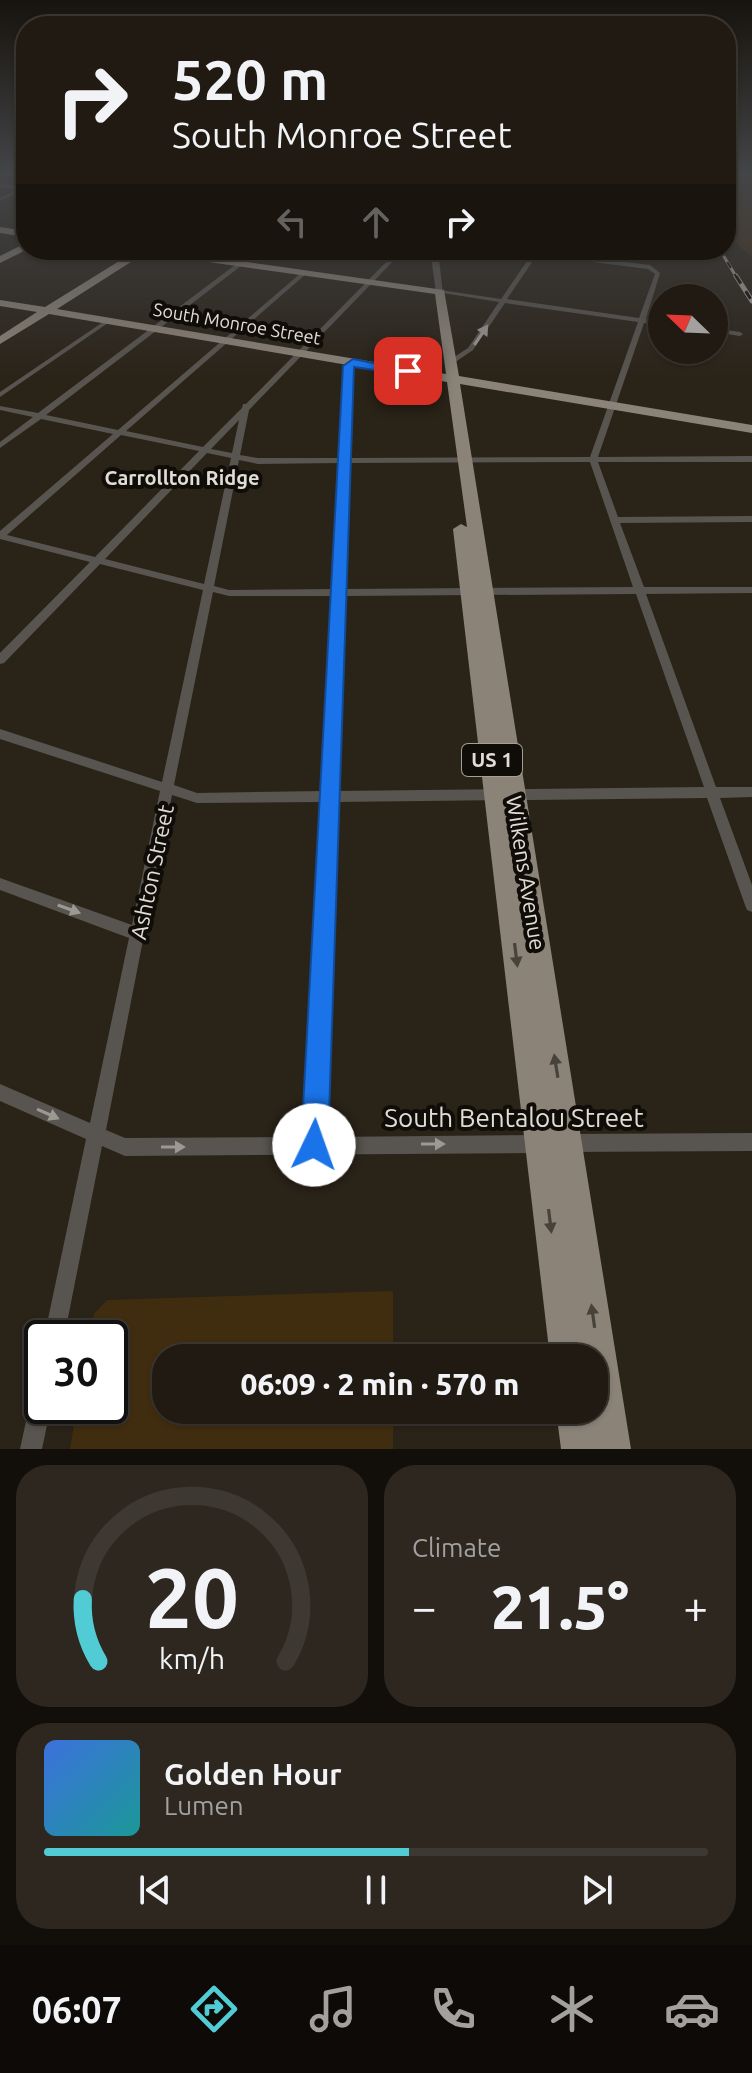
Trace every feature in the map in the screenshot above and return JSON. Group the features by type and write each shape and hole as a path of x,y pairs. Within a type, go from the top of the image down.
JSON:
{"main road":[{"path":"0,341 127,260"},
{"path":"213,260 435,291"},
{"name":"Wilkens Avenue","path":"435,291 449,373 553,1144 613,1449"},
{"name":"South Monroe Street","path":"0,303 353,362 449,373 612,406 752,429"},
{"name":"Wilkens Avenue","path":"553,1144 566,1344"},
{"path":"576,1424 579,1449"}],"street":[{"path":"0,446 246,260"},
{"path":"0,660 391,260"},
{"name":"Wilkens Avenue","path":"427,260 435,291"},
{"name":"Wilkens Avenue","path":"434,260 435,291"},
{"path":"449,373 470,351 530,260"},
{"path":"593,260 656,270 658,277 593,460 752,905"},
{"path":"0,536 304,273"},
{"path":"435,291 648,322"},
{"path":"0,395 108,321"},
{"path":"728,332 740,334"},
{"path":"314,1145 344,461 349,366 353,362"},
{"name":"Ashton Street","path":"58,1320 238,457 246,406"},
{"path":"0,408 258,461 752,459"},
{"path":"614,520 752,519"},
{"path":"0,536 229,593 752,590"},
{"path":"0,734 197,798 752,792"},
{"path":"0,884 139,935"},
{"name":"South Bentalou Street","path":"0,1092 125,1147 752,1142"},
{"path":"31,1449 36,1424"}],"shaded area":[{"path":"736,243 736,243 752,243 752,257"},
{"path":"393,1291 393,1344 152,1344 152,1424 393,1424 393,1449 70,1449 74,1424 128,1424 128,1320 93,1320 94,1314 107,1300"}],"railway":[{"path":"726,260 737,278"},
{"path":"736,276 752,301"}],"district":[{"name":"Carrollton Ridge","path":"182,478"}],"route":[{"path":"314,1145 349,366 353,362 408,371"}]}
